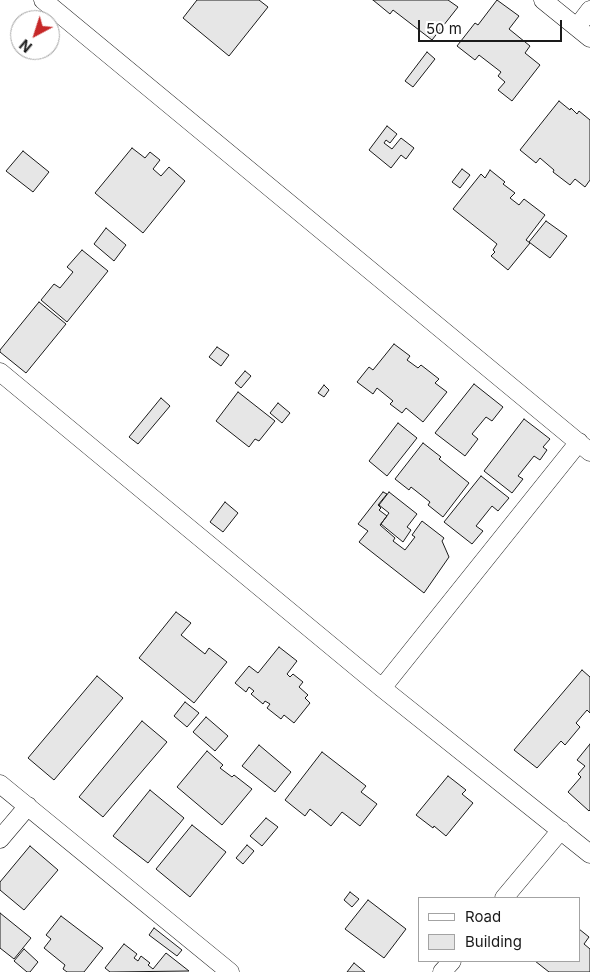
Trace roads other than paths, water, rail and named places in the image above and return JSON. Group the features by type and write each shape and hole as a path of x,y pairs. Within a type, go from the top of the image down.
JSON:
{"street":[{"path":"43,0 584,447 382,688"},
{"path":"543,0 583,33 590,10"},
{"path":"0,372 382,688 590,854"},
{"path":"0,784 230,972"},
{"path":"0,839 28,806"},
{"path":"505,897 560,830"},
{"path":"442,972 451,962"}]}
